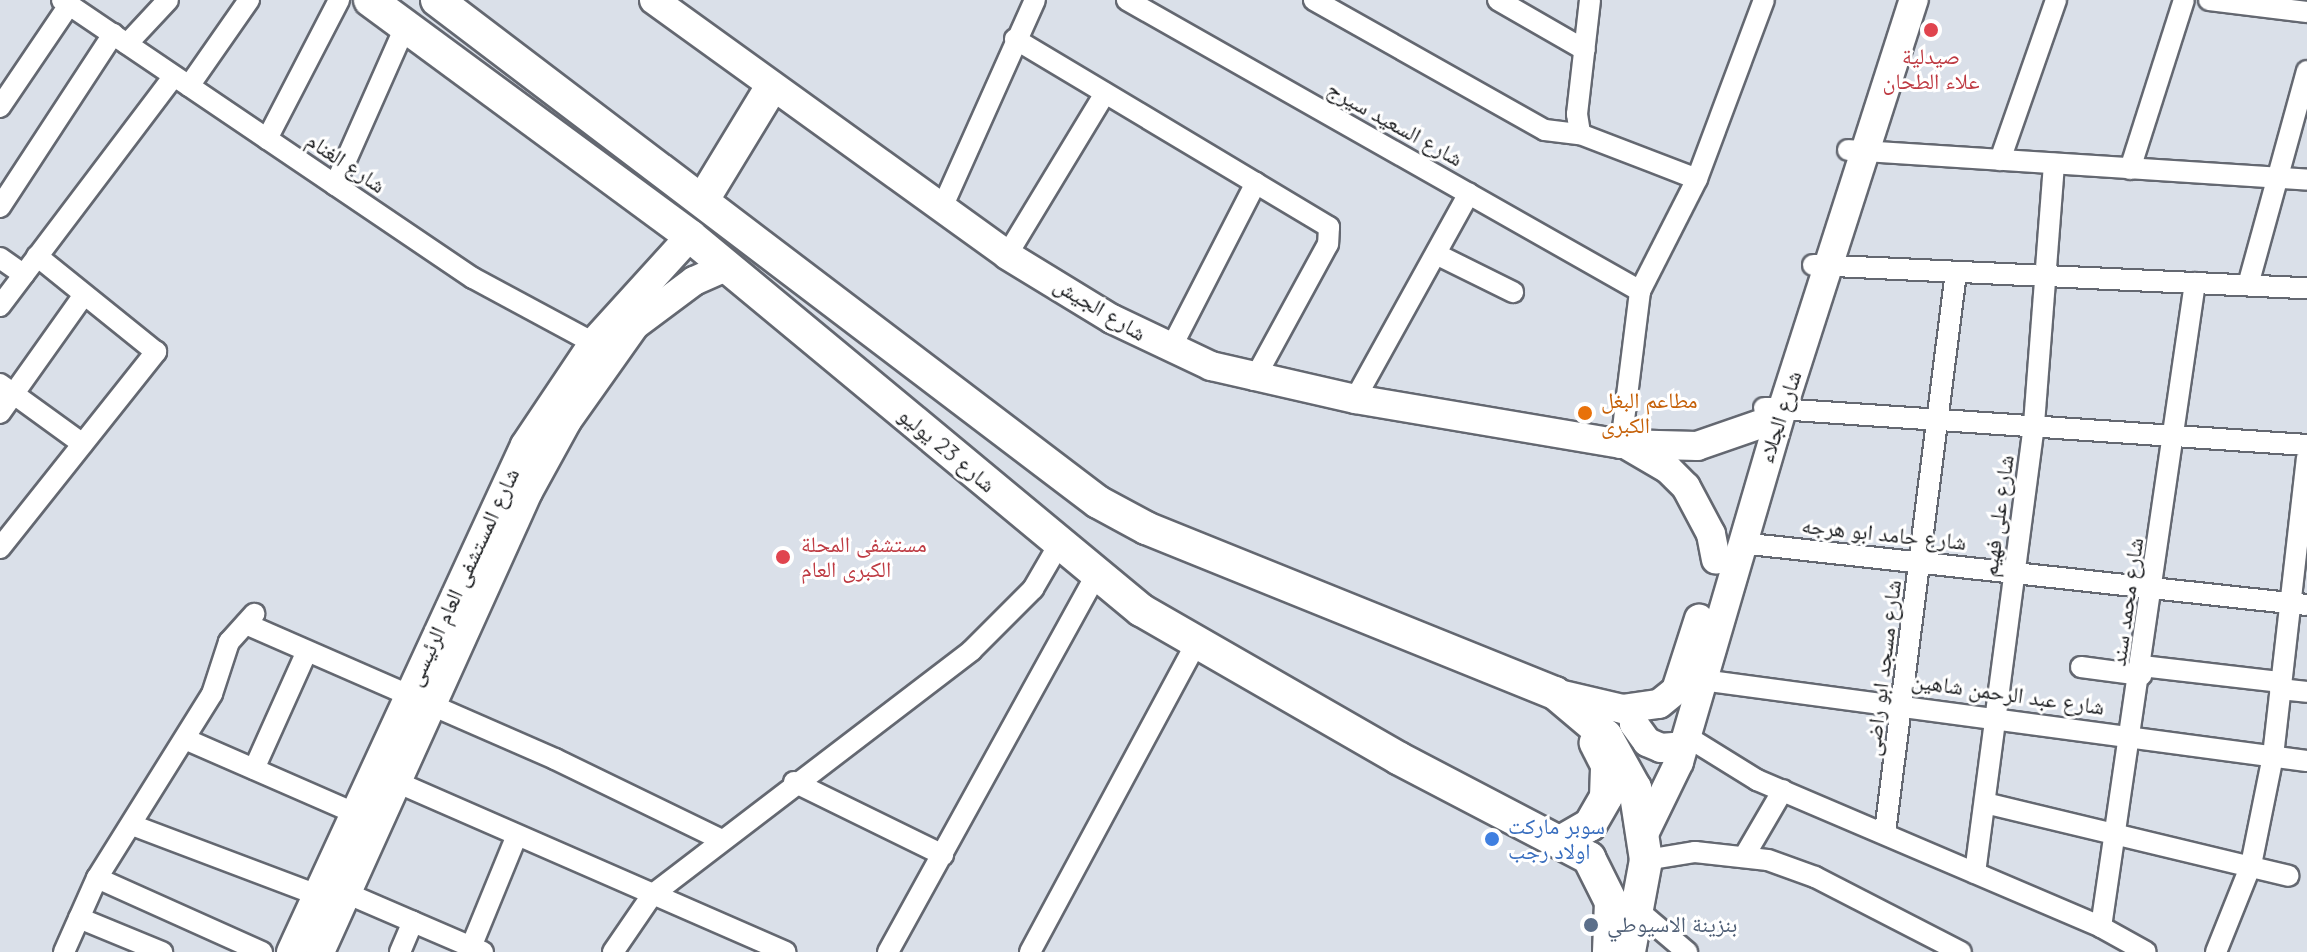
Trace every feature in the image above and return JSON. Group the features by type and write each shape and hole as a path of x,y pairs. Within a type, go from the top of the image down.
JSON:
{"main road":[{"name":"شارع 23 يوليو","path":"370,0 690,236 1096,575 1196,644 1398,758 1562,841"},
{"name":"شارع 23 يوليو","path":"437,0 704,198 904,359 1128,520 1567,703"},
{"path":"704,198 771,88"},
{"path":"540,127 562,94"},
{"path":"880,395 902,383 904,359"},
{"path":"933,437 941,413 964,402"},
{"path":"1562,841 1577,835 1599,812 1608,782 1601,751 1567,703"},
{"name":"شارع الجلاء","path":"1567,703 1619,753 1645,846 1640,912 1629,952"},
{"path":"1562,841 1589,858 1604,880 1614,922 1609,952"}],"street":[{"path":"0,207 120,39 168,0"},
{"path":"0,306 37,256 249,0"},
{"path":"267,139 339,0"},
{"name":"شارع الجيش","path":"654,0 771,88 1007,255 1170,350 1254,380 1621,444 1711,444 1768,414"},
{"path":"941,210 1035,0"},
{"name":"شارع السعيد سيرج","path":"1127,0 1640,291"},
{"path":"1314,0 1545,130 1580,134 1697,179"},
{"path":"1498,0 1585,50"},
{"path":"1580,134 1577,114 1590,0"},
{"path":"1621,444 1640,291 1697,179 1764,0"},
{"name":"شارع الجلاء","path":"1858,151 1895,0"},
{"name":"شارع الجلاء","path":"1632,709 1659,704 1676,690 1716,560 1822,265 1858,151 1914,0"},
{"path":"2000,160 2056,0"},
{"path":"2130,169 2184,0"},
{"path":"2209,0 2307,12"},
{"path":"0,107 65,2"},
{"name":"شارع الغنام","path":"65,2 473,278 603,348"},
{"path":"335,185 405,27"},
{"path":"1015,39 1326,224 1330,238 1254,380"},
{"path":"2248,285 2274,178 2304,95 2307,71"},
{"path":"1007,255 1105,93"},
{"path":"1858,151 2307,180"},
{"name":"شارع على فهيم","path":"1975,873 2034,424 2054,164"},
{"path":"1170,350 1256,183"},
{"path":"1355,399 1469,193"},
{"name":"شارع المستشفى العام الرئيسى","path":"291,952 334,898 384,777 479,572 547,456 603,348 690,236"},
{"path":"1436,254 1513,292"},
{"path":"0,548 156,352 37,256"},
{"path":"0,258 24,275"},
{"path":"1822,265 2307,288"},
{"name":"شارع المستشفى العام الرئيسى","path":"603,348 663,301 727,266"},
{"name":"شارع مسجد ابو راضى","path":"1885,832 1905,704 1956,272"},
{"name":"شارع محمد سند","path":"2101,927 2132,736 2195,283"},
{"path":"0,413 7,389 84,295"},
{"path":"7,389 83,444"},
{"path":"1768,414 1938,418 2307,445"},
{"name":"شارع الجلاء","path":"1645,846 1673,780 1685,741 1741,543 1768,414"},
{"name":"شارع الجيش","path":"1621,444 1657,461 1686,487 1711,534 1716,560"},
{"path":"2216,952 2251,865 2273,756 2280,686 2298,604 2307,458"},
{"name":"شارع حامد ابو هرجه","path":"1741,543 2298,604"},
{"path":"613,952 652,895 794,782 971,651 1033,589 1058,546"},
{"path":"888,952 1096,575"},
{"path":"64,952 97,878 212,694 229,642 250,619 307,651 420,699 722,840"},
{"path":"1030,952 1196,644"},
{"path":"254,769 307,651"},
{"path":"2081,667 2280,686 2307,692"},
{"name":"شارع عبد الرحمن شاهين","path":"1702,680 1905,704 2307,761"},
{"path":"1567,703 1632,709 1634,724 1647,742 1668,749 1685,741 1731,768 2101,927 2146,952"},
{"path":"185,739 354,813"},
{"path":"384,777 652,895 758,946 785,952"},
{"name":"شارع المستشفى العام الرئيسى","path":"320,952 354,813 384,777"},
{"path":"794,782 943,855"},
{"path":"1745,855 1783,790"},
{"path":"1985,803 2288,876"},
{"path":"132,825 334,898 413,922 474,950 517,835"},
{"path":"1645,846 1745,855 1815,877 1961,952"},
{"path":"97,878 262,952"},
{"path":"1640,912 1687,952"},
{"path":"79,918 131,946 162,952"},
{"path":"400,952 413,922"}],"place":[{"name":"صيدلية علاء الطحان","path":"1931,30"},
{"name":"مطاعم البغل الكبرى","path":"1585,413"},
{"name":"مستشفى المحلة الكبرى العام","path":"783,557"},
{"name":"سوبر ماركت اولاد رجب","path":"1492,839"},
{"name":"بنزينة الاسيوطي","path":"1591,925"}]}
